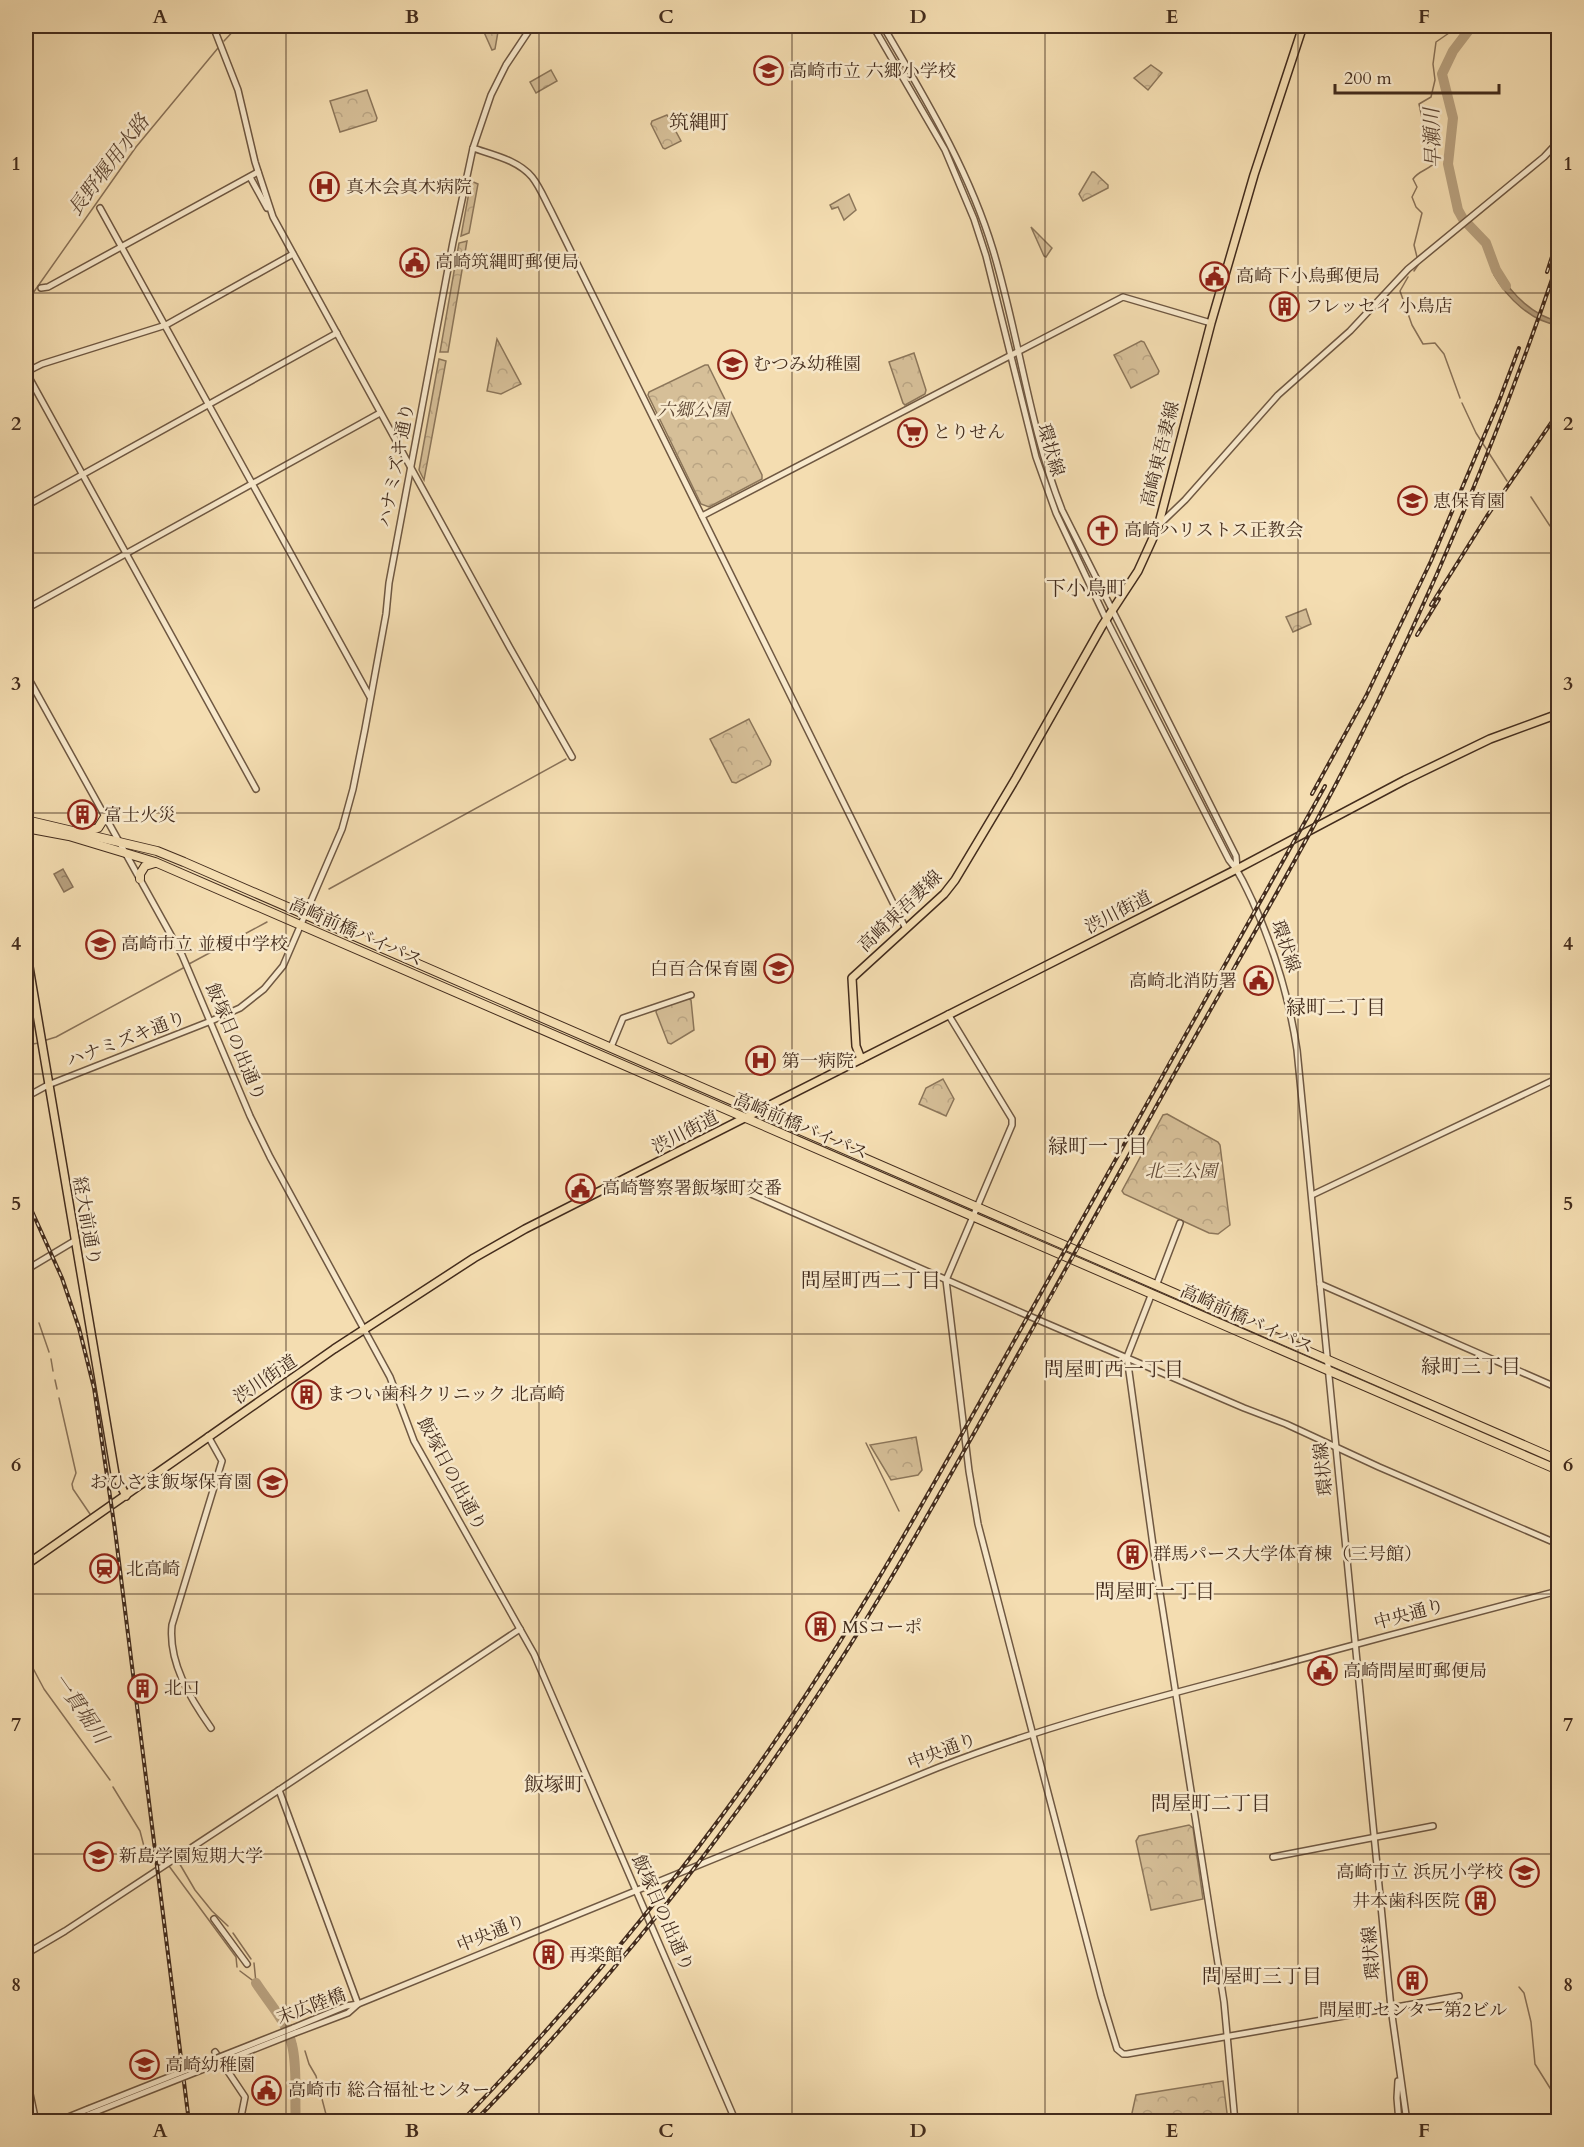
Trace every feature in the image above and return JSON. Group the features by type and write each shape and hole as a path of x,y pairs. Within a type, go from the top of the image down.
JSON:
{"highway":[{"path":"82,833 98,828 105,817"},
{"name":"高崎前橋バイパス","path":"26,820 118,841 175,858 1057,1240 1154,1289 1330,1372 1558,1470"},
{"name":"高崎前橋バイパス","path":"26,828 69,836 159,863 973,1216 1328,1359 1558,1460"},
{"path":"140,879 145,866 159,863"}],"main road":[{"name":"高崎東吾妻線","path":"861,1059 856,1046 852,978 949,888 960,873 1111,610 1140,567 1158,526 1210,323 1254,175 1303,26"},
{"name":"渋川街道","path":"26,1565 208,1436 364,1330 474,1258 525,1229 1237,869 1439,763 1490,739 1558,714"},
{"name":"経大前通り","path":"26,949 115,1474 126,1496"}],"street":[{"path":"213,26 238,90 258,172 273,217"},
{"name":"ハナミズキ通り","path":"26,1097 48,1085 211,1022 240,1008 264,989 283,966 342,829 353,789 455,231 473,148 491,95 506,65 532,26"},
{"name":"環状線","path":"873,26 932,126 960,183 986,256 1043,482 1071,548 1229,860 1237,869 1267,933 1288,1003 1297,1050 1391,2008 1407,2121"},
{"name":"環状線","path":"883,26 951,146 974,198 993,251 1050,479 1066,519 1236,856 1237,869"},
{"path":"1158,526 1185,500 1278,395 1350,331 1408,269 1544,158 1558,142"},
{"path":"473,148 515,163 534,179 906,929"},
{"path":"41,288 48,287 123,247 258,172"},
{"path":"250,177 572,757"},
{"path":"100,208 370,698"},
{"path":"256,789 26,372 42,364 166,325 293,255"},
{"path":"702,516 1123,297 1210,323"},
{"path":"26,506 337,333"},
{"path":"26,609 380,413"},
{"name":"飯塚日の出通り","path":"26,674 182,955 250,1116 270,1157 390,1377 414,1442 534,1654 736,2121"},
{"path":"611,1047 623,1018 691,995"},
{"path":"948,1014 1012,1119 1012,1125 946,1280 967,1454 978,1524 1101,1996 1117,2049 1127,2054 1459,1996"},
{"path":"1312,1195 1558,1078"},
{"path":"751,1194 1551,1541"},
{"path":"1180,1223 1127,1357 1175,1693 1228,2037 1235,2121"},
{"path":"26,1270 76,1240"},
{"path":"1320,1284 1558,1388"},
{"path":"208,1436 222,1461 172,1625 171,1644 177,1665 195,1705 210,1728"},
{"name":"中央通り","path":"358,2004 937,1768 1032,1735 1175,1693 1558,1591"},
{"path":"26,1954 167,1864 520,1629"},
{"path":"279,1790 358,2004"},
{"path":"1273,1857 1433,1826"},
{"path":"214,1919 247,1964"},
{"name":"末広陸橋","path":"56,2121 89,2111 294,2031 346,2006 358,2004"},
{"path":"215,2052 245,2097 240,2121"},
{"path":"26,2075 36,2121"},
{"name":"環状線","path":"1399,2076 1397,2098 1399,2121"},
{"name":"末広陸橋","path":"71,2121 89,2111"}],"green space":[{"path":"499,26 495,49 492,50 483,30"},
{"path":"1151,65 1162,73 1148,90 1134,78"},
{"path":"551,70 557,81 536,93 530,82"},
{"path":"367,90 376,121 340,132 330,101"},
{"path":"667,115 681,141 665,149 651,124 652,121"},
{"path":"1092,172 1108,185 1108,188 1083,201 1079,194"},
{"path":"471,181 478,184 469,233 461,236"},
{"path":"849,194 856,210 844,220 838,207 832,209 830,205"},
{"path":"1031,227 1052,248 1046,257 1044,256"},
{"path":"467,241 448,352 440,352 459,243"},
{"path":"497,339 521,384 501,394 487,391"},
{"path":"1141,341 1144,342 1159,371 1158,374 1131,388 1114,355"},
{"path":"914,353 926,390 925,394 905,405 889,362"},
{"path":"439,359 446,361 424,480 419,470"},
{"name":"六郷公園","path":"708,365 762,475 762,479 709,507 701,504 648,395 649,392"},
{"path":"1306,609 1311,624 1293,632 1286,617"},
{"path":"749,719 771,761 770,765 736,783 732,782 710,739"},
{"path":"687,998 691,1000 694,1030 671,1044 668,1043 656,1012 657,1009"},
{"path":"943,1079 954,1099 946,1116 919,1104 926,1088"},
{"name":"北三公園","path":"1167,1114 1220,1145 1230,1225 1218,1234 1209,1233 1124,1194 1122,1191 1163,1115"},
{"path":"916,1437 922,1470 918,1475 891,1480 870,1445"},
{"path":"1189,1825 1193,1828 1203,1899 1151,1910 1136,1841 1139,1836"},
{"path":"1223,2081 1228,2121 1143,2121 1132,2113 1136,2095"}],"water":[{"path":"1500,273 1517,297 1540,314 1558,321 1558,325 1530,314 1513,300 1494,275"},
{"path":"63,869 73,887 64,892 54,874"}],"waterway":[{"name":"長野堰用水路","path":"224,41 238,26"},
{"path":"1417,257 1414,245 1422,213 1416,207 1412,197 1417,187 1413,179 1436,161 1429,150 1419,104 1431,97 1435,80 1433,64 1436,42 1449,33 1453,26"},
{"name":"早瀬川","path":"1472,26 1453,51 1442,74 1453,118 1448,164 1458,210 1463,219 1486,243 1496,270 1506,286"},
{"name":"長野堰用水路","path":"26,303 136,147 218,48"},
{"path":"1414,271 1418,265"},
{"path":"1408,277 1400,291 1412,325 1423,344 1435,343 1444,354 1460,398"},
{"path":"1462,403 1476,433 1507,481"},
{"path":"1531,497 1550,526 1558,532"},
{"path":"329,889 566,759"},
{"path":"189,964 267,922"},
{"path":"43,1041 56,1037 185,967"},
{"path":"26,1045 39,1043"},
{"name":"一貫堀川","path":"39,1323 49,1352"},
{"name":"一貫堀川","path":"51,1359 53,1371"},
{"name":"一貫堀川","path":"55,1380 57,1389"},
{"name":"一貫堀川","path":"59,1398 76,1473 72,1484 73,1489 90,1514"},
{"path":"866,1443 899,1511"},
{"name":"一貫堀川","path":"26,1655 44,1689 110,1780"},
{"name":"一貫堀川","path":"113,1787 140,1831 147,1858 161,1858 166,1863"},
{"path":"178,1861 195,1890 228,1926"},
{"name":"一貫堀川","path":"169,1866 236,1957 237,1967"},
{"path":"233,1933 251,1959"},
{"path":"254,1963 256,1983"},
{"name":"一貫堀川","path":"240,1971 256,1983"},
{"name":"一貫堀川","path":"256,1983 290,2037 295,2064 296,2122"},
{"path":"1519,1987 1524,1993 1531,2022 1535,2064 1555,2096 1558,2109"},
{"path":"305,2051 316,2076 328,2122"}],"railway":[{"path":"1547,272 1558,238"},
{"path":"474,2122 523,2071 617,1965 705,1854 788,1740 904,1556 1284,880 1361,736 1453,536 1508,400 1558,262"},
{"path":"1312,794 1366,696 1431,561 1519,348"},
{"path":"1431,605 1487,516 1558,413"},
{"path":"1417,635 1439,599"},
{"path":"461,2122 573,2000 679,1873 745,1784 820,1673 890,1559 957,1442 1325,786"},
{"path":"26,1198 62,1278 79,1328 94,1388 115,1530 189,2122"}],"place":[{"name":"高崎市立 六郷小学校","path":"768,71"},
{"name":"真木会真木病院","path":"325,187"},
{"name":"高崎筑縄町郵便局","path":"414,262"},
{"name":"高崎下小鳥郵便局","path":"1215,276"},
{"name":"フレッセイ 小鳥店","path":"1284,306"},
{"name":"むつみ幼稚園","path":"732,364"},
{"name":"とりせん","path":"912,432"},
{"name":"恵保育園","path":"1412,501"},
{"name":"高崎ハリストス正教会","path":"1103,530"},
{"name":"富士火災","path":"83,815"},
{"name":"高崎市立 並榎中学校","path":"100,944"},
{"name":"白百合保育園","path":"779,969"},
{"name":"高崎北消防署","path":"1258,981"},
{"name":"第一病院","path":"761,1061"},
{"name":"高崎警察署飯塚町交番","path":"581,1188"},
{"name":"まつい歯科クリニック 北高崎","path":"306,1394"},
{"name":"おひさま飯塚保育園","path":"273,1482"},
{"name":"群馬パース大学体育棟（三号館）","path":"1132,1554"},
{"name":"北高崎","path":"105,1569"},
{"name":"MSコーポ","path":"821,1627"},
{"name":"高崎問屋町郵便局","path":"1322,1671"},
{"name":"北口","path":"143,1688"},
{"name":"新島学園短期大学","path":"98,1856"},
{"name":"高崎市立 浜尻小学校","path":"1524,1872"},
{"name":"井本歯科医院","path":"1481,1901"},
{"name":"再楽館","path":"548,1955"},
{"name":"問屋町センター第2ビル","path":"1413,1981"},
{"name":"高崎幼稚園","path":"144,2065"},
{"name":"高崎市 総合福祉センター","path":"267,2090"}],"district":[{"name":"筑縄町","path":"699,122"},
{"name":"下小鳥町","path":"1086,588"},
{"name":"緑町二丁目","path":"1336,1007"},
{"name":"緑町一丁目","path":"1098,1146"},
{"name":"問屋町西二丁目","path":"871,1280"},
{"name":"緑町三丁目","path":"1471,1366"},
{"name":"問屋町西一丁目","path":"1114,1369"},
{"name":"問屋町一丁目","path":"1155,1591"},
{"name":"飯塚町","path":"554,1784"},
{"name":"問屋町二丁目","path":"1211,1803"},
{"name":"問屋町三丁目","path":"1262,1976"}]}
